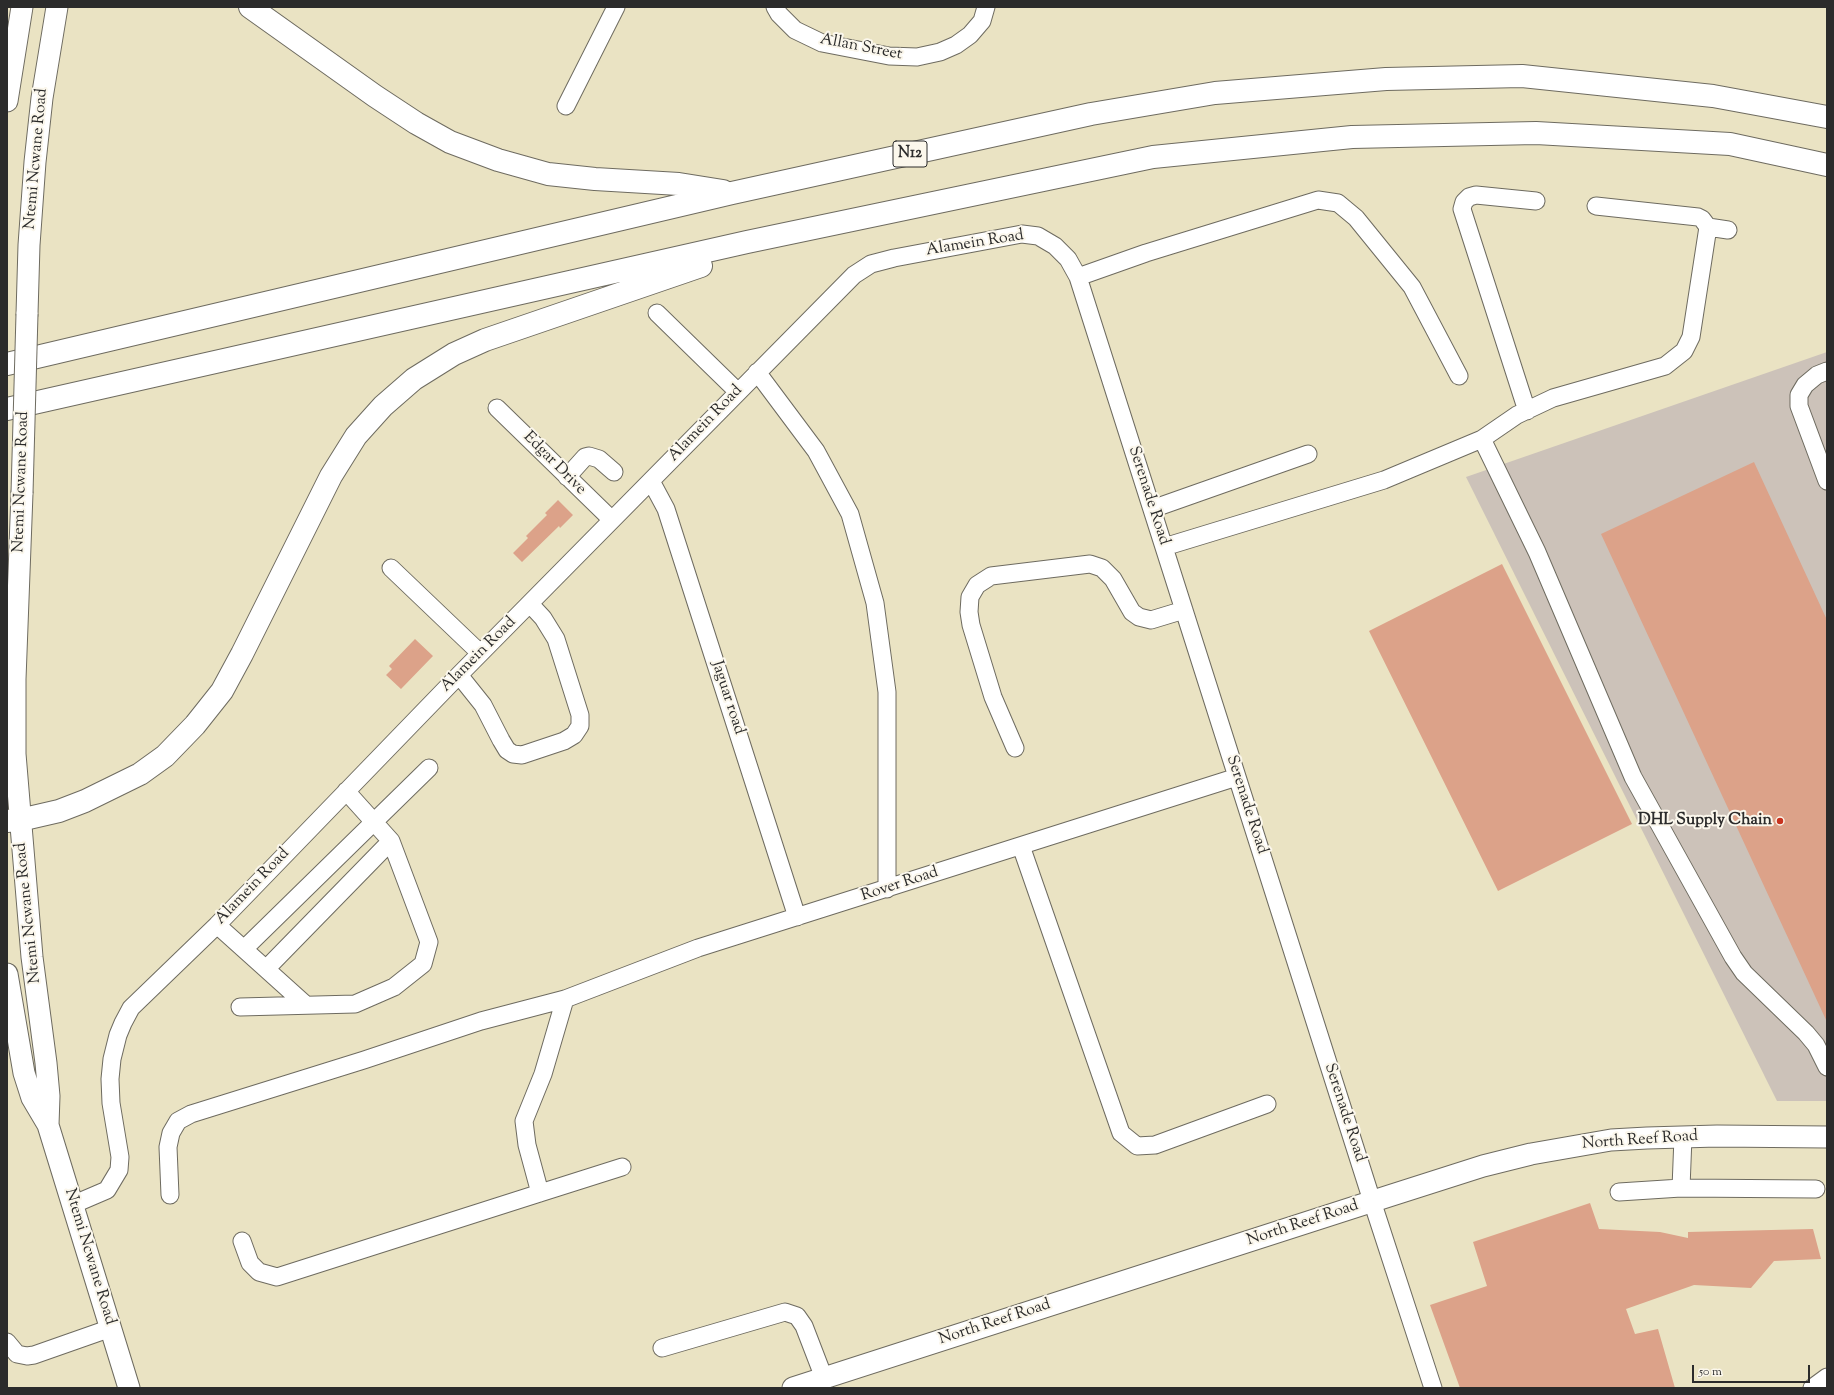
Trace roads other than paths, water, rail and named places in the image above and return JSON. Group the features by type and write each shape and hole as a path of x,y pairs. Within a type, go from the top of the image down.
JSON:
{"highway":[{"path":"250,7 375,96 416,123 457,145 498,160 548,174 595,179 679,184 732,193"},
{"name":"N12","path":"7,364 732,193 1091,114 1215,93 1386,79 1522,76 1713,96 1827,117"},
{"path":"7,409 747,242 1153,157 1352,138 1536,134 1730,144 1827,165"},
{"path":"13,821 66,808 105,792 140,774 165,756 195,725 222,690 242,654 331,476 361,431 383,406 414,379 454,354 485,340 651,282 709,264 728,255 747,242"}],"main road":[{"path":"7,101 22,7"},
{"name":"Ntemi Ncwane Road","path":"48,1125 49,1096 46,1063 13,821 15,679 28,314 29,245 35,162 42,98 56,7"},
{"name":"Ntemi Ncwane Road","path":"7,974 24,1073 32,1098 48,1125 129,1388"},
{"name":"North Reef Road","path":"793,1388 1483,1166 1539,1153 1611,1140 1683,1137 1827,1137"}],"street":[{"path":"566,106 616,7"},
{"name":"Allan Street","path":"775,7 779,14 795,30 822,44 889,56 917,57 940,52 961,42 970,35 982,21 986,7"},
{"path":"1527,411 1462,209 1464,202 1469,197 1476,195 1536,201"},
{"path":"1078,277 1146,253 1318,200 1338,204 1356,218 1412,287 1460,376"},
{"path":"1596,206 1698,217 1702,219 1708,227 1728,230"},
{"path":"1164,548 1384,480 1482,439 1517,415 1553,398 1665,366 1684,351 1691,337 1708,227"},
{"name":"Alamein Road","path":"72,1205 107,1190 120,1170 120,1158 111,1103 110,1079 112,1059 123,1023 131,1008 217,925 480,653 651,481 829,298 854,275 871,264 894,258 1022,234 1038,236"},
{"name":"Serenade Road","path":"1038,236 1055,246 1068,259 1078,277 1433,1388"},
{"path":"657,313 738,392"},
{"path":"1827,371 1817,375 1805,385 1799,395 1799,406 1827,481"},
{"path":"757,372 816,451 850,514 875,603 887,692 887,889"},
{"name":"Edgar Drive","path":"497,408 612,520"},
{"path":"1482,439 1537,552 1637,784 1733,957 1744,973 1806,1033 1816,1045 1827,1067"},
{"path":"1152,509 1308,454"},
{"path":"567,477 585,457 589,456 599,459 614,472"},
{"name":"Jaguar road","path":"651,481 666,509 797,918"},
{"path":"1015,748 993,697 971,625 969,612 970,597 977,585 991,576 1090,564 1102,568 1113,579 1132,612 1139,617 1151,620 1184,610"},
{"path":"392,568 480,653"},
{"path":"459,675 483,705 507,750 514,754 522,755 564,741 574,735 580,726 580,715 556,639 543,618 530,604"},
{"path":"244,949 373,820 429,768"},
{"name":"Rover Road","path":"170,1195 168,1147 171,1133 178,1121 191,1114 364,1060 481,1021 565,999 698,948 797,918 1237,777"},
{"path":"240,1007 355,1004 394,987 422,964 429,942 391,841 346,791"},
{"path":"266,969 391,841"},
{"path":"1021,846 1121,1133 1137,1146 1154,1145 1267,1104"},
{"path":"217,925 306,1005"},
{"path":"540,1193 527,1145 524,1120 543,1074 565,999"},
{"path":"1681,1188 1683,1137"},
{"path":"242,1241 250,1263 259,1272 278,1277 622,1166"},
{"path":"1619,1192 1681,1188 1816,1189"},
{"path":"662,1348 785,1312 797,1316 804,1326 824,1378"},
{"path":"7,1342 17,1354 27,1356 34,1355 111,1328"},
{"path":"1812,1388 1827,1377"}],"place":[{"name":"DHL Supply Chain","path":"1780,821"}]}
